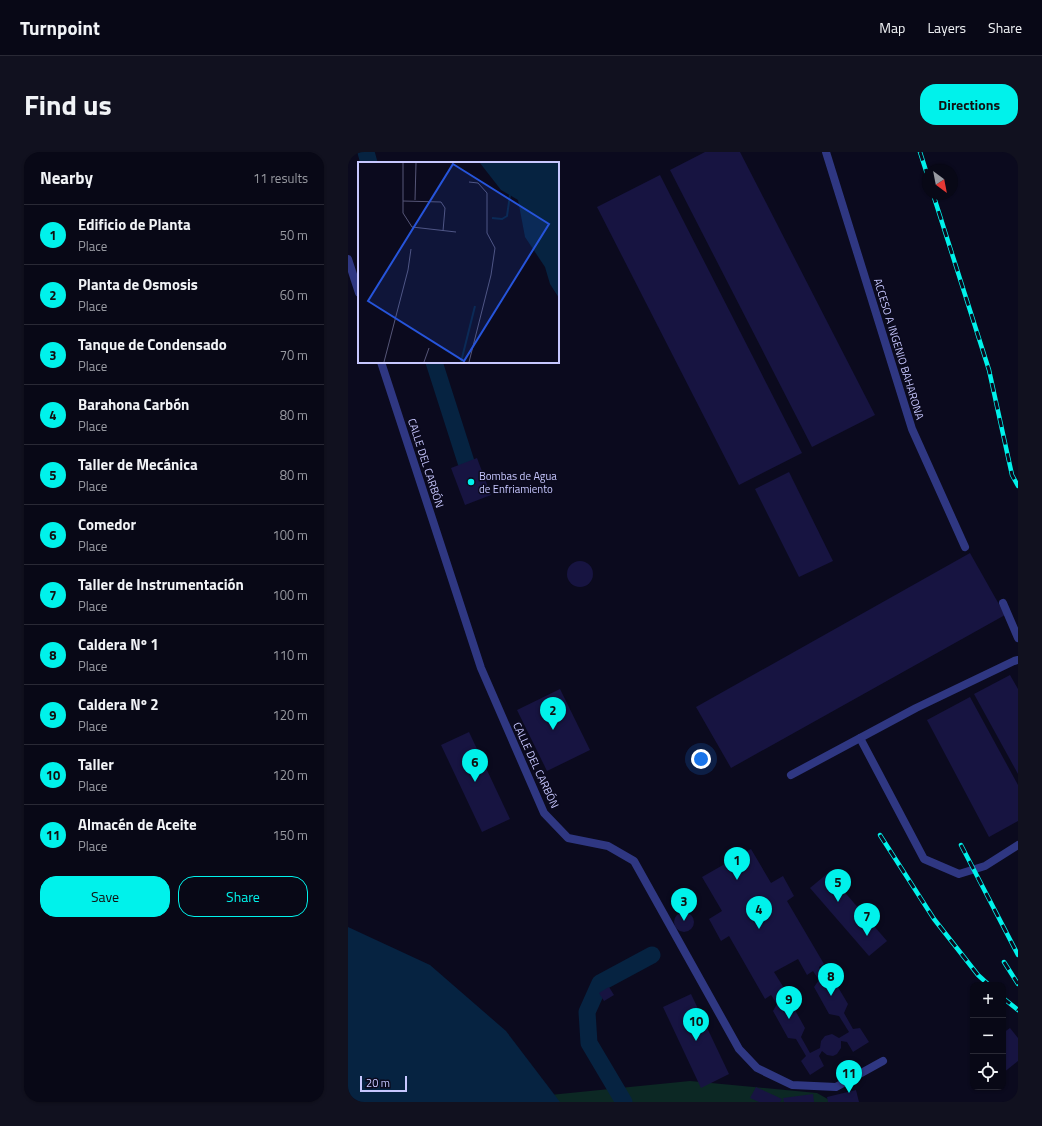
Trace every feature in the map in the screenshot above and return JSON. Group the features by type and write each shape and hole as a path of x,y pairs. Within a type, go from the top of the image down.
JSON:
{"lane":[{"name":"ACCESO A INGENIO BAHARONA","path":"826,152 912,429 965,547"},
{"path":"348,259 358,290"},
{"name":"CALLE DEL CARBÓN","path":"381,363 481,668 544,813 568,838 608,846 634,861 739,1048 757,1068 792,1085 836,1087 883,1061"},
{"path":"1003,603 1018,638"},
{"path":"791,775 916,708 1014,660 1018,660"},
{"path":"860,738 924,859 959,874 985,866 1018,845"}],"green space":[{"path":"690,1081 817,1093 833,1102 506,1102 540,1096"}],"water":[{"path":"348,927 430,965 506,1031 560,1102 348,1102"}],"building":[{"path":"705,152 740,152 875,415 812,447 670,170"},
{"path":"660,175 802,453 739,485 597,207"},
{"name":"Bombas de Agua de Enfriamiento","path":"477,458 491,495 465,505 451,468"},
{"path":"789,472 833,561 799,577 755,489"},
{"path":"970,553 1005,615 731,768 696,707"},
{"path":"580,561 589,565 593,574 589,583 580,587 571,583 567,574 571,565"},
{"path":"1010,675 1018,689 1018,774 974,694"},
{"path":"560,689 590,750 547,771 517,710"},
{"path":"970,697 1018,785 1018,821 989,837 927,720"},
{"path":"469,732 510,819 482,832 441,745"},
{"path":"751,849 771,883 783,876 794,896 787,901 824,964 819,967 824,977 832,977 848,1004 844,1013 853,1029 860,1028 869,1042 853,1052 847,1042 841,1041 841,1048 837,1054 833,1056 827,1055 822,1051 819,1056 824,1066 810,1075 801,1061 806,1056 796,1039 788,1038 773,1011 777,1004 771,995 765,999 729,936 721,941 709,919 722,911 702,877","holes":["798,959 807,975 813,971 819,980 814,987 829,1014 839,1016 849,1032 839,1038 832,1034 825,1036 821,1041 820,1048 810,1053 801,1037 805,1028 790,1001 782,1001 777,992 784,988 774,972"]},
{"path":"828,873 887,941 869,956 810,888"},
{"path":"684,912 691,915 694,922 691,929 684,932 677,929 674,922 677,915"},
{"path":"609,987 614,995 604,1001 599,993"},
{"path":"691,994 729,1074 701,1088 663,1007"},
{"path":"1010,1028 1018,1038 1018,1061 1006,1071 1006,1054 1006,1031"},
{"path":"756,1087 782,1099 780,1102 759,1102 750,1098"},
{"path":"856,1090 859,1102 828,1102 827,1097"},
{"path":"813,1094 814,1102 784,1102 783,1098"}],"waterway":[{"path":"366,152 369,162"},
{"path":"434,363 466,462"},
{"path":"624,1102 589,1043 587,1012 600,983 652,955"}],"railway":[{"path":"920,152 924,164"},
{"path":"935,200 989,370 1012,475 1018,486"},
{"path":"880,835 934,919 978,975 986,982"},
{"path":"961,845 1018,955"},
{"path":"1004,962 1018,984"},
{"path":"1006,1000 1018,1010"}],"place":[{"name":"Bombas de Agua de Enfriamiento","path":"471,482"},
{"name":"Planta de Osmosis","path":"553,730"},
{"name":"Comedor","path":"475,782"},
{"name":"Edificio de Planta","path":"737,880"},
{"name":"Taller de Mecánica","path":"838,902"},
{"name":"Tanque de Condensado","path":"684,921"},
{"name":"Barahona Carbón","path":"759,929"},
{"name":"Taller de Instrumentación","path":"867,936"},
{"name":"Caldera Nº 1","path":"831,996"},
{"name":"Caldera Nº 2","path":"789,1019"},
{"name":"Taller","path":"696,1041"},
{"name":"Almacén de Aceite","path":"849,1093"}]}
